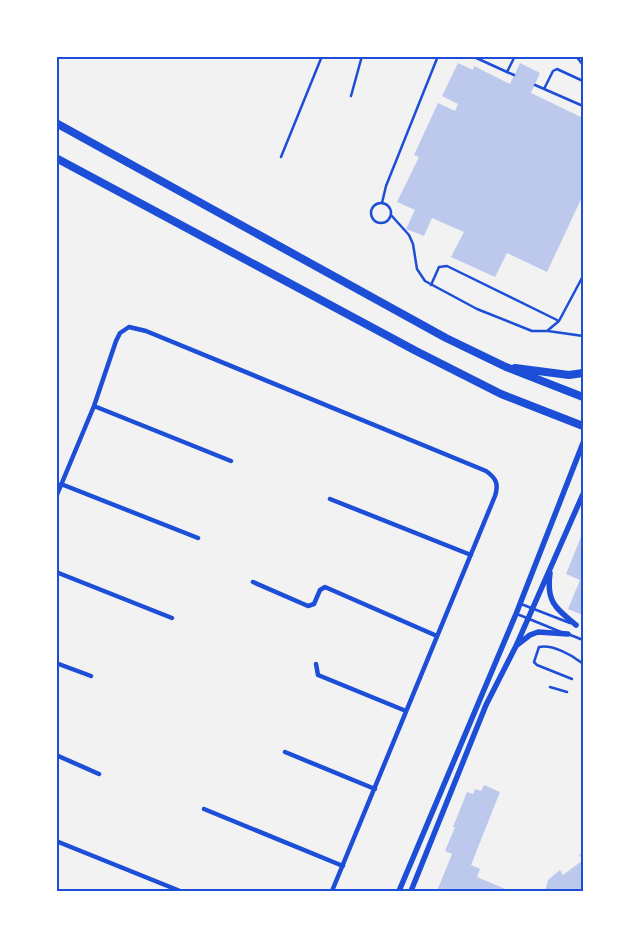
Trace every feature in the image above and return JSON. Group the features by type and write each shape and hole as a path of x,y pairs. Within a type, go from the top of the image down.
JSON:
{"main road":[{"path":"56,124 431,331 506,367 583,397"},
{"path":"56,158 416,351 502,394 583,426"},
{"path":"506,367 570,375 583,373"}],"street":[{"path":"56,496 94,406 116,341 124,329 128,327 146,331 486,470 493,476 498,484 495,496 332,891"},
{"path":"94,406 231,461"},
{"path":"399,891 516,614 583,443"},
{"path":"61,484 198,538"},
{"path":"411,891 466,749 489,697 516,646 583,494"},
{"path":"330,499 470,555"},
{"path":"551,566 548,588 551,601 557,609 576,625"},
{"path":"56,572 172,618"},
{"path":"252,582 308,606 314,604 320,590 325,587 437,636"},
{"path":"516,646 530,635 538,632 568,634"},
{"path":"56,663 91,676"},
{"path":"316,664 318,675 406,711"},
{"path":"285,752 375,789"},
{"path":"56,756 100,774"},
{"path":"204,809 343,866"},
{"path":"56,841 180,891"}],"lane":[{"path":"281,157 322,56"},
{"path":"351,96 362,56"},
{"path":"382,203 386,186 438,56"},
{"path":"472,56 514,75"},
{"path":"507,72 515,56"},
{"path":"576,56 583,65"},
{"path":"544,88 556,69 583,81"},
{"path":"535,85 583,106"},
{"path":"382,203 388,206 391,216 409,235 415,252 417,269 431,285 508,323 532,331 583,336"},
{"path":"382,203 374,207 371,213 373,219 378,223 385,223 391,216"},
{"path":"431,285 439,266 448,266 559,321"},
{"path":"547,331 559,321 583,276"},
{"path":"520,603 583,628"},
{"path":"516,614 583,640"},
{"path":"572,679 537,665 534,662 536,652 539,647 544,646 568,654 582,662"},
{"path":"550,687 567,692"}],"building":[{"path":"458,63 473,70 474,66 510,84 520,63 540,73 531,93 583,118 583,195 547,272 507,253 495,277 451,257 464,232 432,218 424,236 406,229 415,210 397,202 419,157 414,155 438,103 455,111 458,104 442,96"},
{"path":"583,532 583,615 568,609 580,580 566,574"},
{"path":"484,785 500,792 471,865 480,869 477,877 510,891 437,891 452,854 445,851 467,792 473,794 475,789 481,791"},
{"path":"583,852 583,860 579,855"},
{"path":"583,860 583,891 545,891 548,880 560,870 563,875"}]}
